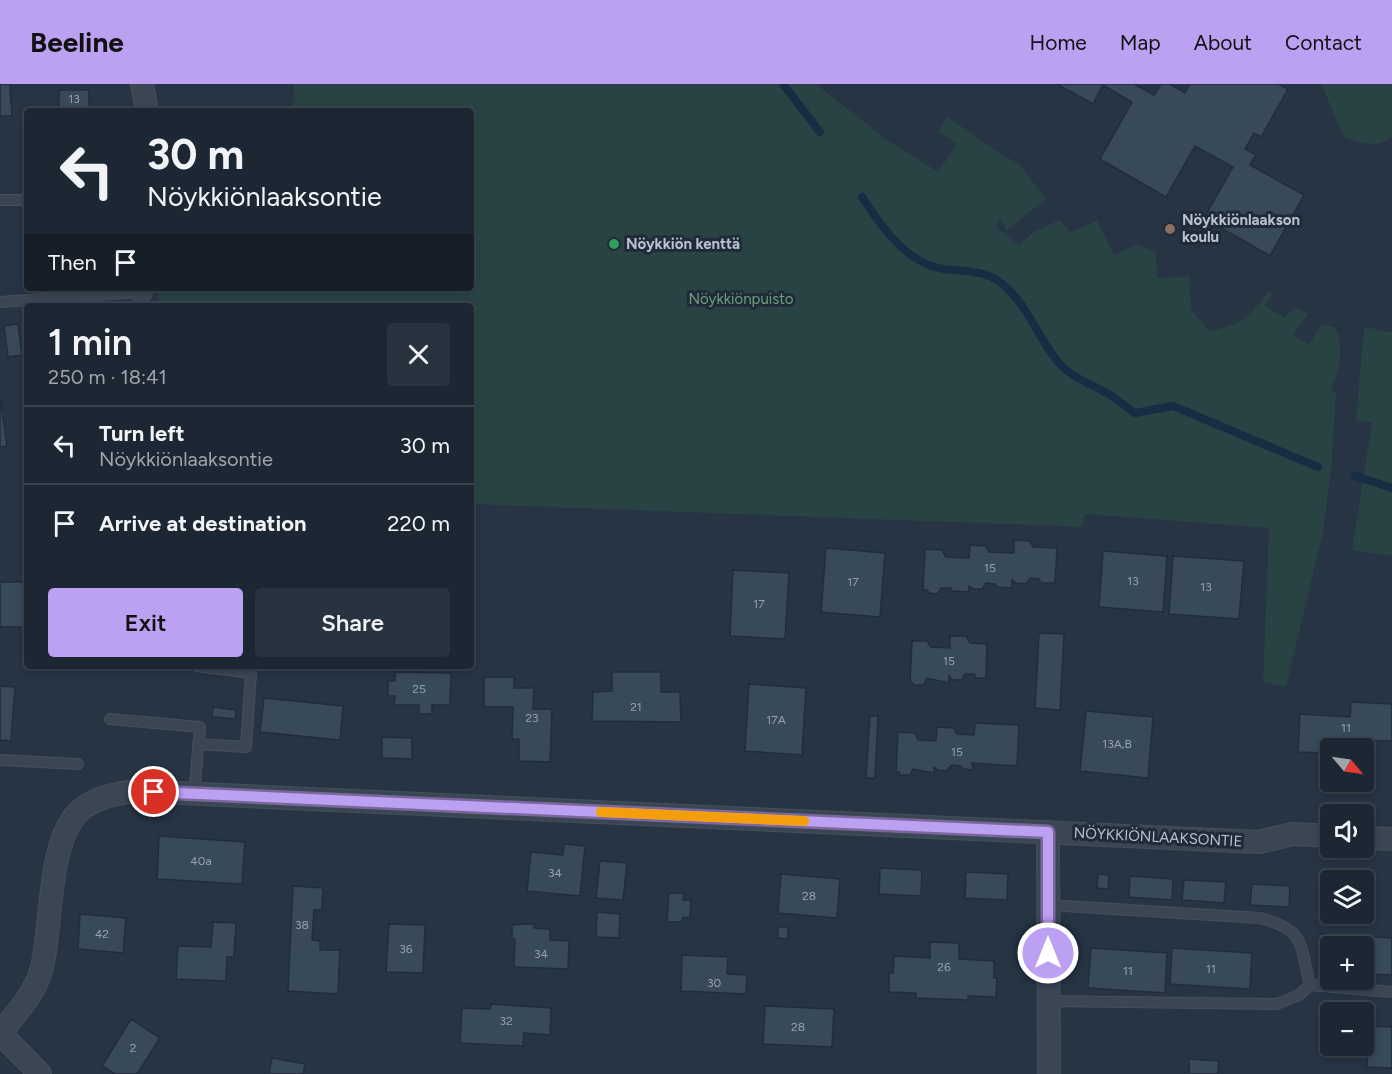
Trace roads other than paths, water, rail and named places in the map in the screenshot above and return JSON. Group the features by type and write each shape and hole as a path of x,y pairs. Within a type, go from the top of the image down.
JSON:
{"street":[{"path":"142,84 146,108"},
{"name":"NÖYKKIÖNLAAKSONTIE","path":"0,1033 35,987 42,967 57,858 62,839 71,821 84,806 109,795 134,791 1259,842 1293,834 1320,835"},
{"path":"1048,832 1049,1074"},
{"path":"1374,838 1392,839"},
{"path":"0,1033 40,1074"}],"lane":[{"path":"0,200 24,200"},
{"path":"0,302 129,291"},
{"path":"198,744 246,747 251,673 220,669"},
{"path":"110,719 200,728 194,794"},
{"path":"0,760 78,764"},
{"path":"1048,905 1260,918 1282,924 1298,935 1310,985"},
{"path":"1048,1001 1278,1004 1299,995 1310,985 1392,992"}],"waterway":[{"path":"783,84 820,132"},
{"path":"862,197 889,234 914,257 934,267 975,272 996,279 1021,304 1052,354 1064,368 1109,394 1135,413 1173,406 1318,467"},
{"path":"1355,476 1392,488"}],"place":[{"name":"Nöykkiönlaakson koulu","path":"1170,229"},
{"name":"Nöykkiön kenttä","path":"614,244"}],"park label":[{"name":"Nöykkiönpuisto","path":"741,299"}]}
